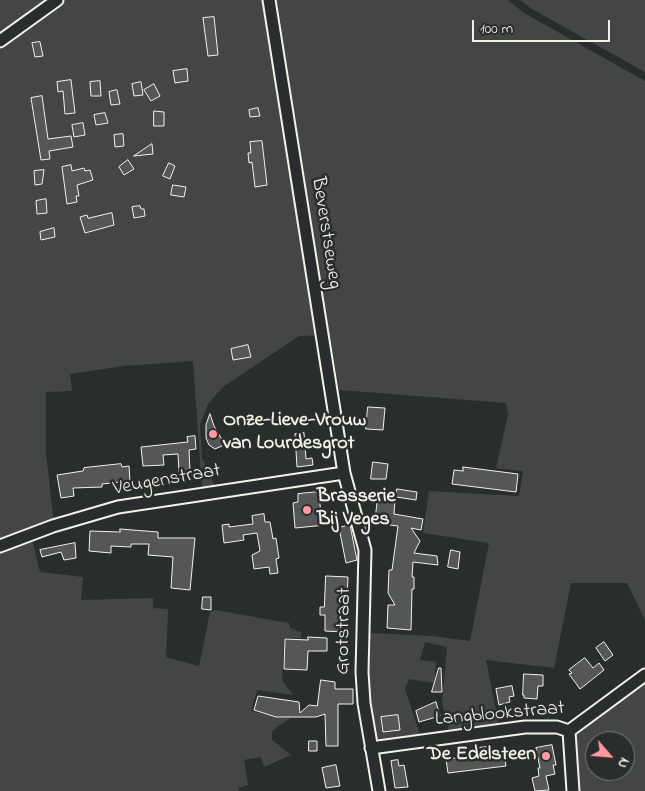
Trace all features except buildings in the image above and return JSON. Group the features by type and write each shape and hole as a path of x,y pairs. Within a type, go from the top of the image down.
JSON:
{"street":[{"path":"0,41 57,0"},
{"name":"Beverstseweg","path":"269,0 344,473"},
{"name":"Veugenstraat","path":"0,546 53,526 118,507 344,473"},
{"name":"Grotstraat","path":"344,473 365,550 362,672 371,748 379,791"},
{"name":"Langblookstraat","path":"371,748 525,727 556,727 569,731 645,675"},
{"path":"569,731 573,791"}],"shaded area":[{"path":"0,0 49,0 0,35"},
{"path":"66,0 508,0 524,13 645,81 645,620 627,583 571,583 554,668 486,660 499,725 449,732 442,702 447,647 425,642 420,660 436,662 434,683 409,679 405,689 421,738 376,743 369,685 370,633 432,636 470,641 489,543 423,533 429,491 519,496 523,471 496,468 508,415 506,403 339,390 330,335 299,336 223,387 208,404 200,424 202,458 215,486 202,489 193,361 124,366 70,374 72,391 46,392 46,454 54,523 0,541 0,46"},
{"path":"520,0 645,0 645,72 532,9"},
{"path":"32,539 40,572 83,577 81,600 153,598 153,608 168,609 166,657 199,666 210,612 215,610 289,623 290,628 301,632 301,638 284,638 282,680 293,695 257,690 251,711 280,718 292,717 272,731 272,740 291,755 264,767 261,757 244,760 248,785 238,788 239,791 0,791 0,553"},
{"path":"645,681 645,791 580,791 574,737 577,732"}],"place":[{"name":"Onze-Lieve-Vrouw van Lourdesgrot","path":"213,434"},
{"name":"Brasserie Bij Veges","path":"307,510"},
{"name":"De Edelsteen","path":"546,756"}]}
